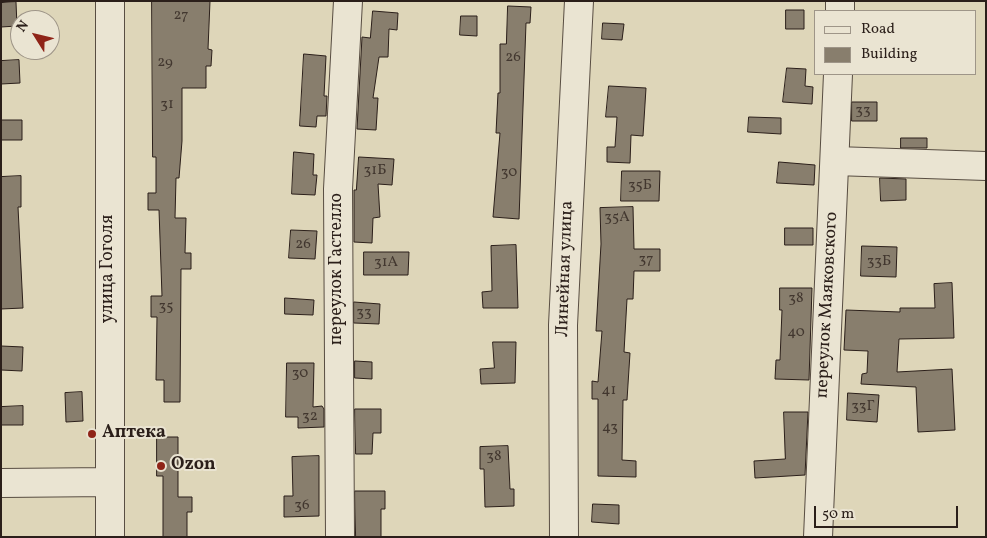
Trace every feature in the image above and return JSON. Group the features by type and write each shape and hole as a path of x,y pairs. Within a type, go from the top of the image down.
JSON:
{"street":[{"name":"улица Гоголя","path":"110,1 110,537"},
{"name":"переулок Гастелло","path":"340,537 338,189 348,1"},
{"name":"Линейная улица","path":"564,537 563,325 578,1"},
{"name":"переулок Маяковского","path":"818,537 838,75"},
{"path":"835,161 986,166"},
{"path":"1,482 109,482"}],"building":[{"path":"152,1 210,1 208,49 212,50 211,66 206,66 206,88 182,88 182,141 179,178 176,178 175,218 186,218 185,253 191,253 191,269 181,269 180,402 164,402 164,380 156,380 157,317 151,317 151,296 162,296 159,210 148,210 148,193 156,193 156,157 153,157"},
{"path":"16,2 16,10 10,10 10,26 1,27 1,3"},
{"path":"508,6 531,7 530,23 526,23 519,219 493,217 500,133 496,133 498,93 500,93 500,44 506,44"},
{"path":"786,10 804,10 804,29 786,29"},
{"path":"373,11 398,13 397,30 389,29 388,57 379,57 373,98 378,98 376,130 357,129 362,37 370,38"},
{"path":"461,16 477,16 477,36 460,35"},
{"path":"603,23 624,24 622,40 602,39"},
{"path":"304,54 326,56 324,96 327,96 326,116 317,116 316,127 300,126"},
{"path":"19,60 20,83 1,84 1,61"},
{"path":"787,68 806,69 805,86 813,87 812,104 783,102"},
{"path":"609,86 646,88 643,136 631,135 630,163 607,162 607,147 615,147 617,117 606,117"},
{"path":"852,102 877,102 877,121 852,121"},
{"path":"749,117 781,118 781,134 748,132"},
{"path":"1,120 22,120 22,140 1,140"},
{"path":"901,138 927,138 927,148 901,148"},
{"path":"294,152 314,154 313,175 317,175 315,195 292,194"},
{"path":"359,157 394,159 392,185 378,184 380,217 373,218 372,243 354,242 354,190 356,190"},
{"path":"779,162 815,165 814,185 777,183"},
{"path":"622,171 660,171 659,201 621,201"},
{"path":"21,176 21,207 18,207 23,308 1,309 1,177"},
{"path":"880,178 906,179 906,200 881,201"},
{"path":"633,207 634,249 660,249 660,271 634,271 633,299 627,299 624,352 630,353 627,400 623,400 622,460 636,461 636,477 598,476 598,399 592,399 592,381 598,382 602,331 596,331 601,244 600,208"},
{"path":"785,228 813,228 813,245 785,245"},
{"path":"291,230 317,231 315,259 289,258"},
{"path":"516,245 518,308 483,308 482,292 492,291 491,246"},
{"path":"862,246 897,247 896,277 861,276"},
{"path":"364,252 409,252 408,275 364,275"},
{"path":"952,283 954,338 899,339 897,372 952,369 955,430 918,432 916,387 861,384 862,374 867,373 868,351 844,350 846,310 900,312 900,308 935,308 934,284"},
{"path":"780,288 812,288 809,380 775,379 776,360 780,360 782,310 780,310"},
{"path":"285,298 314,300 313,315 285,314"},
{"path":"354,302 380,304 379,324 354,323"},
{"path":"493,342 516,342 515,383 481,384 480,369 494,368"},
{"path":"1,346 23,347 22,371 1,370"},
{"path":"355,361 372,362 372,379 355,378"},
{"path":"287,363 314,363 313,407 322,406 324,409 324,427 298,428 298,417 286,417"},
{"path":"82,392 83,421 66,422 65,393"},
{"path":"848,393 879,395 877,422 847,420"},
{"path":"23,406 23,425 1,425 1,407"},
{"path":"355,409 381,409 381,433 373,433 372,454 356,454"},
{"path":"784,412 808,412 805,475 755,478 754,461 785,459"},
{"path":"157,437 178,437 178,497 192,497 192,512 187,512 187,537 163,537 163,476 157,476"},
{"path":"508,446 510,489 514,489 514,506 485,507 484,469 480,469 480,447"},
{"path":"319,456 319,516 284,517 284,496 293,496 292,457"},
{"path":"355,491 385,491 385,509 381,509 381,537 356,537"},
{"path":"593,504 619,505 619,524 592,522"}],"place":[{"name":"Аптека","path":"92,434"},
{"name":"Ozon","path":"161,466"}]}
